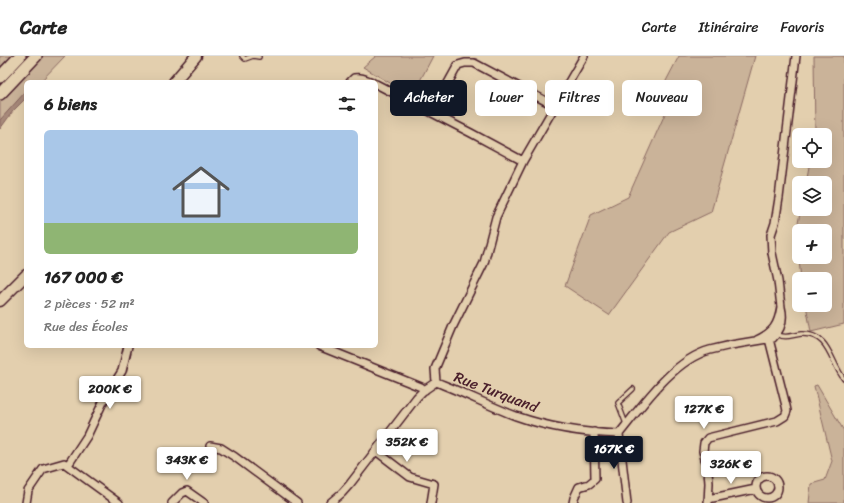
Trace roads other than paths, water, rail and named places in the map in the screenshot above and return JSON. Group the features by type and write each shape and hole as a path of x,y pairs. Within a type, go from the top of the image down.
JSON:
{"main road":[{"path":"0,77 20,56"},
{"path":"0,94 36,56"}],"street":[{"path":"176,80 196,56"},
{"path":"570,80 584,56"},
{"path":"627,503 619,434 642,404 673,372 689,360 709,350 769,337 773,338 777,334 782,321 771,236 775,223 779,198 796,56"},
{"path":"450,80 458,65 474,63 545,101"},
{"path":"352,80 358,77 368,80"},
{"path":"378,85 390,91"},
{"path":"439,116 523,161"},
{"path":"330,503 350,484 417,397 436,382 436,369 453,326 484,263 496,217 523,161 549,116"},
{"path":"0,301 24,277"},
{"path":"756,489 708,501 708,471 702,451 704,443 708,438 777,421 785,416 787,411 786,406 769,337 778,322 781,307"},
{"path":"68,465 87,436 104,400 122,371 128,348"},
{"path":"324,348 421,387 425,390"},
{"name":"Rue Turquand","path":"436,382 516,416 571,429 619,434"},
{"path":"573,503 578,487 589,484 595,479 594,432"},
{"path":"210,446 221,448 235,457 297,503"},
{"path":"376,451 410,477 434,484 431,503"},
{"path":"26,503 28,491 42,469 64,463 119,503"},
{"path":"172,503 182,493 187,491 204,503"}],"lane":[{"path":"242,56 245,59 253,56 259,57"},
{"path":"777,334 786,337 803,334 822,341 827,347 844,379"},
{"path":"626,425 618,404 633,390"}]}
